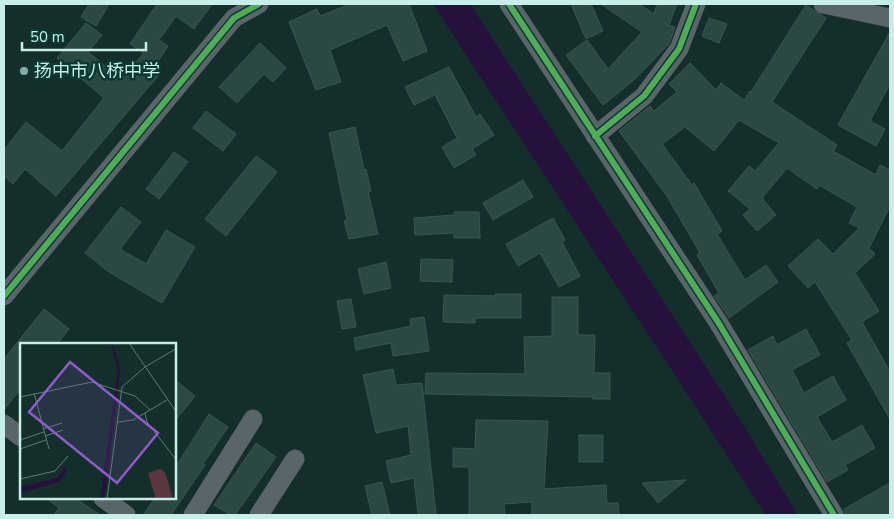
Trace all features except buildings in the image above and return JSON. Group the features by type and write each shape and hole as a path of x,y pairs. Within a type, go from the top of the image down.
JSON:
{"street":[{"path":"4,296 234,18 259,4"},
{"path":"509,4 718,322 834,515"},
{"path":"596,136 644,96 679,49 696,4"},
{"path":"822,4 890,18"},
{"path":"193,515 253,420"},
{"path":"4,424 20,436"},
{"path":"259,515 295,459"},
{"path":"104,499 126,515"}],"shaded area":[{"path":"433,4 470,4 732,407 798,515 766,515"}],"cycle path":[{"path":"4,296 234,18 259,4"},
{"path":"509,4 718,322 834,515"},
{"path":"595,136 644,96 679,49 696,4"}],"place":[{"name":"扬中市八桥中学","path":"24,71"}]}
